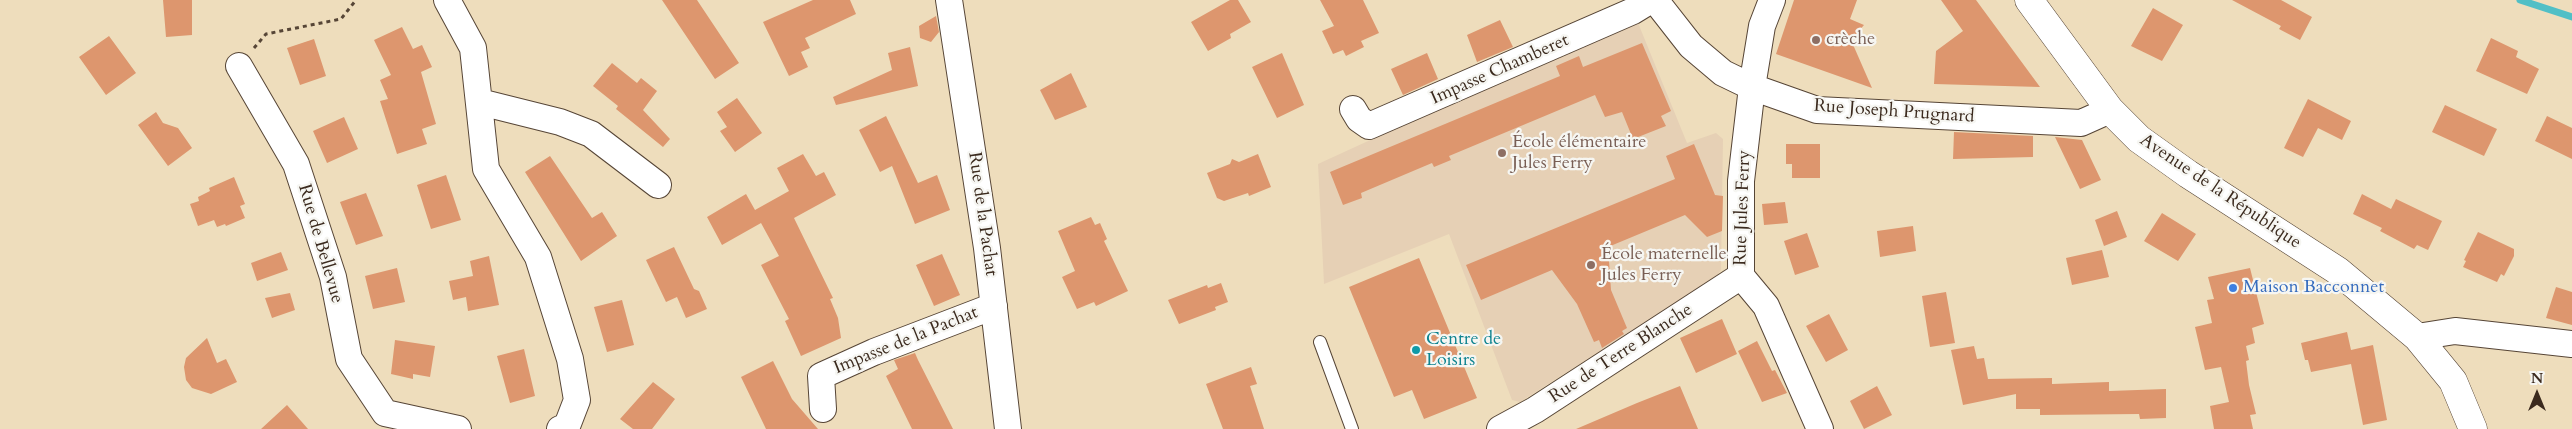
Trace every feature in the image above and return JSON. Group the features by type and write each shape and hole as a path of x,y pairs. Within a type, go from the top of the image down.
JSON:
{"street":[{"path":"447,0 473,48 486,169 538,257 570,359 577,400 567,426 560,429"},
{"name":"Rue de la Pachat","path":"949,0 986,238 1008,429"},
{"name":"Rue Joseph Prugnard","path":"1653,0 1691,46 1723,73 1752,87 1817,110 2081,123 2110,110"},
{"name":"Impasse Chamberet","path":"1353,109 1359,119 1370,126 1653,0"},
{"name":"Rue Jules Ferry","path":"1772,0 1762,26 1752,87 1741,181 1741,276 1766,306 1820,429"},
{"name":"Avenue de la République","path":"2029,0 2110,110 2139,139 2188,174 2338,271 2416,337 2453,381 2473,429"},
{"name":"Rue de Bellevue","path":"239,66 296,164 333,277 349,359 385,413 458,429"},
{"path":"480,102 560,122 591,134 658,185"},
{"name":"Rue de Terre Blanche","path":"1500,429 1535,410 1741,276"},
{"name":"Impasse de la Pachat","path":"823,409 821,376 874,352 994,306"},
{"path":"2416,337 2455,331 2572,344"}],"lane":[{"path":"1320,342 1352,429"}],"path":[{"path":"239,66 266,34 341,19 356,0"}],"shaded area":[{"path":"1636,18 1687,143 1716,133 1723,139 1721,270 1716,277 1520,402 1512,400 1449,234 1324,284 1318,164"}],"building":[{"path":"163,0 192,0 192,35 166,37"},
{"path":"662,0 697,0 739,63 715,79"},
{"path":"813,0 850,0 856,14 805,38 810,48 801,52 808,67 789,76 763,22"},
{"path":"1230,0 1238,0 1251,22 1230,34 1231,38 1208,51 1191,22"},
{"path":"1320,0 1363,0 1379,33 1361,41 1364,47 1346,56 1343,50 1333,54 1322,31 1334,26"},
{"name":"crèche","path":"1794,0 1857,0 1850,19 1864,25 1851,40 1872,88 1776,54"},
{"path":"1941,0 1976,0 2040,87 1934,84 1936,51 1963,31"},
{"path":"2232,0 2281,0 2312,17 2300,40 2279,29 2281,26"},
{"path":"2153,8 2183,25 2162,61 2131,46"},
{"path":"936,16 939,32 931,42 920,38 919,26"},
{"path":"1500,20 1513,47 1477,62 1467,35"},
{"path":"402,27 413,49 422,45 432,67 421,72 436,124 422,129 427,144 397,154 380,101 388,99 380,80 391,75 374,40"},
{"path":"109,36 136,73 106,95 79,57"},
{"path":"2491,38 2518,51 2516,57 2539,69 2527,94 2476,71"},
{"path":"314,39 326,76 300,85 287,48"},
{"path":"1642,43 1671,111 1661,116 1666,126 1633,139 1622,112 1605,117 1595,95 1449,156 1451,160 1434,167 1432,163 1361,193 1362,198 1343,205 1330,172 1560,76 1556,66 1579,56 1583,67"},
{"path":"910,47 918,86 836,105 833,97 892,70 888,53"},
{"path":"1282,53 1304,105 1277,118 1252,67"},
{"path":"1427,53 1438,79 1403,95 1391,69"},
{"path":"612,63 637,83 641,78 657,91 643,110 670,139 663,147 616,109 618,106 593,86"},
{"path":"1071,73 1087,107 1055,120 1040,90"},
{"path":"737,98 762,133 735,152 720,131 727,127 717,112"},
{"path":"2308,99 2351,121 2342,140 2318,128 2303,157 2284,148"},
{"path":"2445,105 2497,129 2484,156 2432,132"},
{"path":"156,112 163,123 178,128 192,148 168,166 138,125"},
{"path":"886,116 918,183 937,175 950,210 915,224 892,166 880,172 859,130"},
{"path":"2547,116 2572,128 2572,159 2535,141"},
{"path":"344,117 358,149 327,163 313,131"},
{"path":"1954,132 2033,136 2033,157 1953,159"},
{"path":"2055,137 2082,140 2101,180 2080,189"},
{"path":"1694,144 1715,195 1723,196 1722,231 1707,237 1685,215 1608,247 1611,290 1627,328 1622,331 1624,334 1602,348 1599,340 1594,342 1577,304 1552,270 1481,300 1466,265 1675,179 1666,156"},
{"path":"1786,144 1820,144 1820,178 1792,178 1792,164 1786,164"},
{"path":"803,154 816,176 824,172 836,195 794,218 833,298 830,299 838,318 841,338 801,356 785,321 789,319 761,265 779,256 761,223 722,245 707,217 746,194 755,210 789,191 777,168"},
{"path":"1258,154 1271,187 1249,196 1248,193 1224,201 1217,198 1207,173 1230,164 1232,159 1239,162"},
{"path":"550,156 592,218 602,212 617,236 581,261 525,172"},
{"path":"446,175 461,220 431,229 417,185"},
{"path":"234,177 245,204 240,206 245,218 226,226 225,224 217,227 214,220 198,226 190,204 199,201 198,197 210,191 209,188"},
{"path":"366,193 383,236 356,245 340,202"},
{"path":"2362,194 2391,209 2396,199 2442,221 2428,250 2417,245 2414,249 2380,231 2382,228 2353,214"},
{"path":"1785,202 1788,223 1764,225 1762,204"},
{"path":"2117,211 2127,237 2104,246 2095,220"},
{"path":"2162,213 2196,234 2178,261 2144,241"},
{"path":"1091,217 1095,225 1100,223 1107,239 1104,241 1128,291 1096,306 1094,302 1077,309 1062,277 1075,271 1058,231"},
{"path":"1913,226 1916,251 1880,257 1877,231"},
{"path":"2478,232 2514,249 2514,256 2504,276 2501,274 2497,282 2463,267 2466,261 2464,260"},
{"path":"1807,233 1819,267 1795,275 1784,241"},
{"path":"674,247 694,289 699,291 707,309 686,318 677,297 666,302 646,260"},
{"path":"2102,250 2109,277 2072,285 2066,258"},
{"path":"281,252 288,270 257,281 251,263"},
{"path":"942,254 960,295 934,306 916,265"},
{"path":"489,256 499,305 468,311 466,297 453,300 449,281 473,276 470,261"},
{"name":"Centre de Loisirs","path":"1419,258 1477,398 1424,419 1412,390 1394,397 1349,287"},
{"path":"397,268 405,302 373,309 365,276"},
{"path":"2250,268 2264,324 2252,328 2255,343 2246,346 2249,360 2246,361 2249,385 2256,414 2250,415 2253,429 2214,429 2210,406 2229,402 2221,367 2205,370 2195,327 2212,323 2207,300 2214,299 2208,277"},
{"path":"1221,283 1228,302 1215,307 1216,310 1179,324 1168,300 1207,285 1208,288"},
{"path":"2556,287 2572,292 2572,325 2546,318"},
{"path":"1946,292 1955,343 1930,347 1922,296"},
{"path":"290,293 295,310 272,318 265,298"},
{"path":"622,300 634,345 607,352 594,307"},
{"path":"1829,314 1848,350 1826,362 1806,326"},
{"path":"1722,319 1737,354 1696,373 1680,338"},
{"path":"2347,332 2351,350 2373,345 2387,420 2363,425 2351,364 2311,372 2308,360 2305,360 2301,343"},
{"path":"207,338 217,363 226,359 237,382 211,394 192,388 186,380 184,367 186,358"},
{"path":"395,340 435,346 430,377 413,374 413,379 391,374"},
{"path":"1757,341 1772,371 1775,370 1787,393 1762,402 1738,351"},
{"path":"1974,346 1977,359 1984,358 1988,379 2052,378 2052,384 2109,382 2109,391 2166,389 2166,418 2140,419 2139,414 2040,415 2040,409 2016,409 2016,394 1963,405 1951,350"},
{"path":"524,349 535,396 510,403 497,356"},
{"path":"915,353 953,429 912,429 886,376 898,369 894,360"},
{"path":"773,361 792,399 818,429 766,429 741,377"},
{"path":"1251,367 1257,384 1250,386 1264,429 1223,429 1206,384"},
{"path":"653,382 675,399 652,429 633,429 620,419"},
{"path":"1680,386 1698,429 1576,429 1637,403"},
{"path":"1877,386 1892,415 1864,429 1850,401"},
{"path":"287,405 308,429 261,429"}],"waterway":[{"path":"2520,0 2572,17"}],"place":[{"name":"crèche","path":"1816,40"},
{"name":"École élémentaire Jules Ferry","path":"1502,153"},
{"name":"École maternelle Jules Ferry","path":"1591,265"},
{"name":"Maison Bacconnet","path":"2233,288"},
{"name":"Centre de Loisirs","path":"1416,350"}]}
